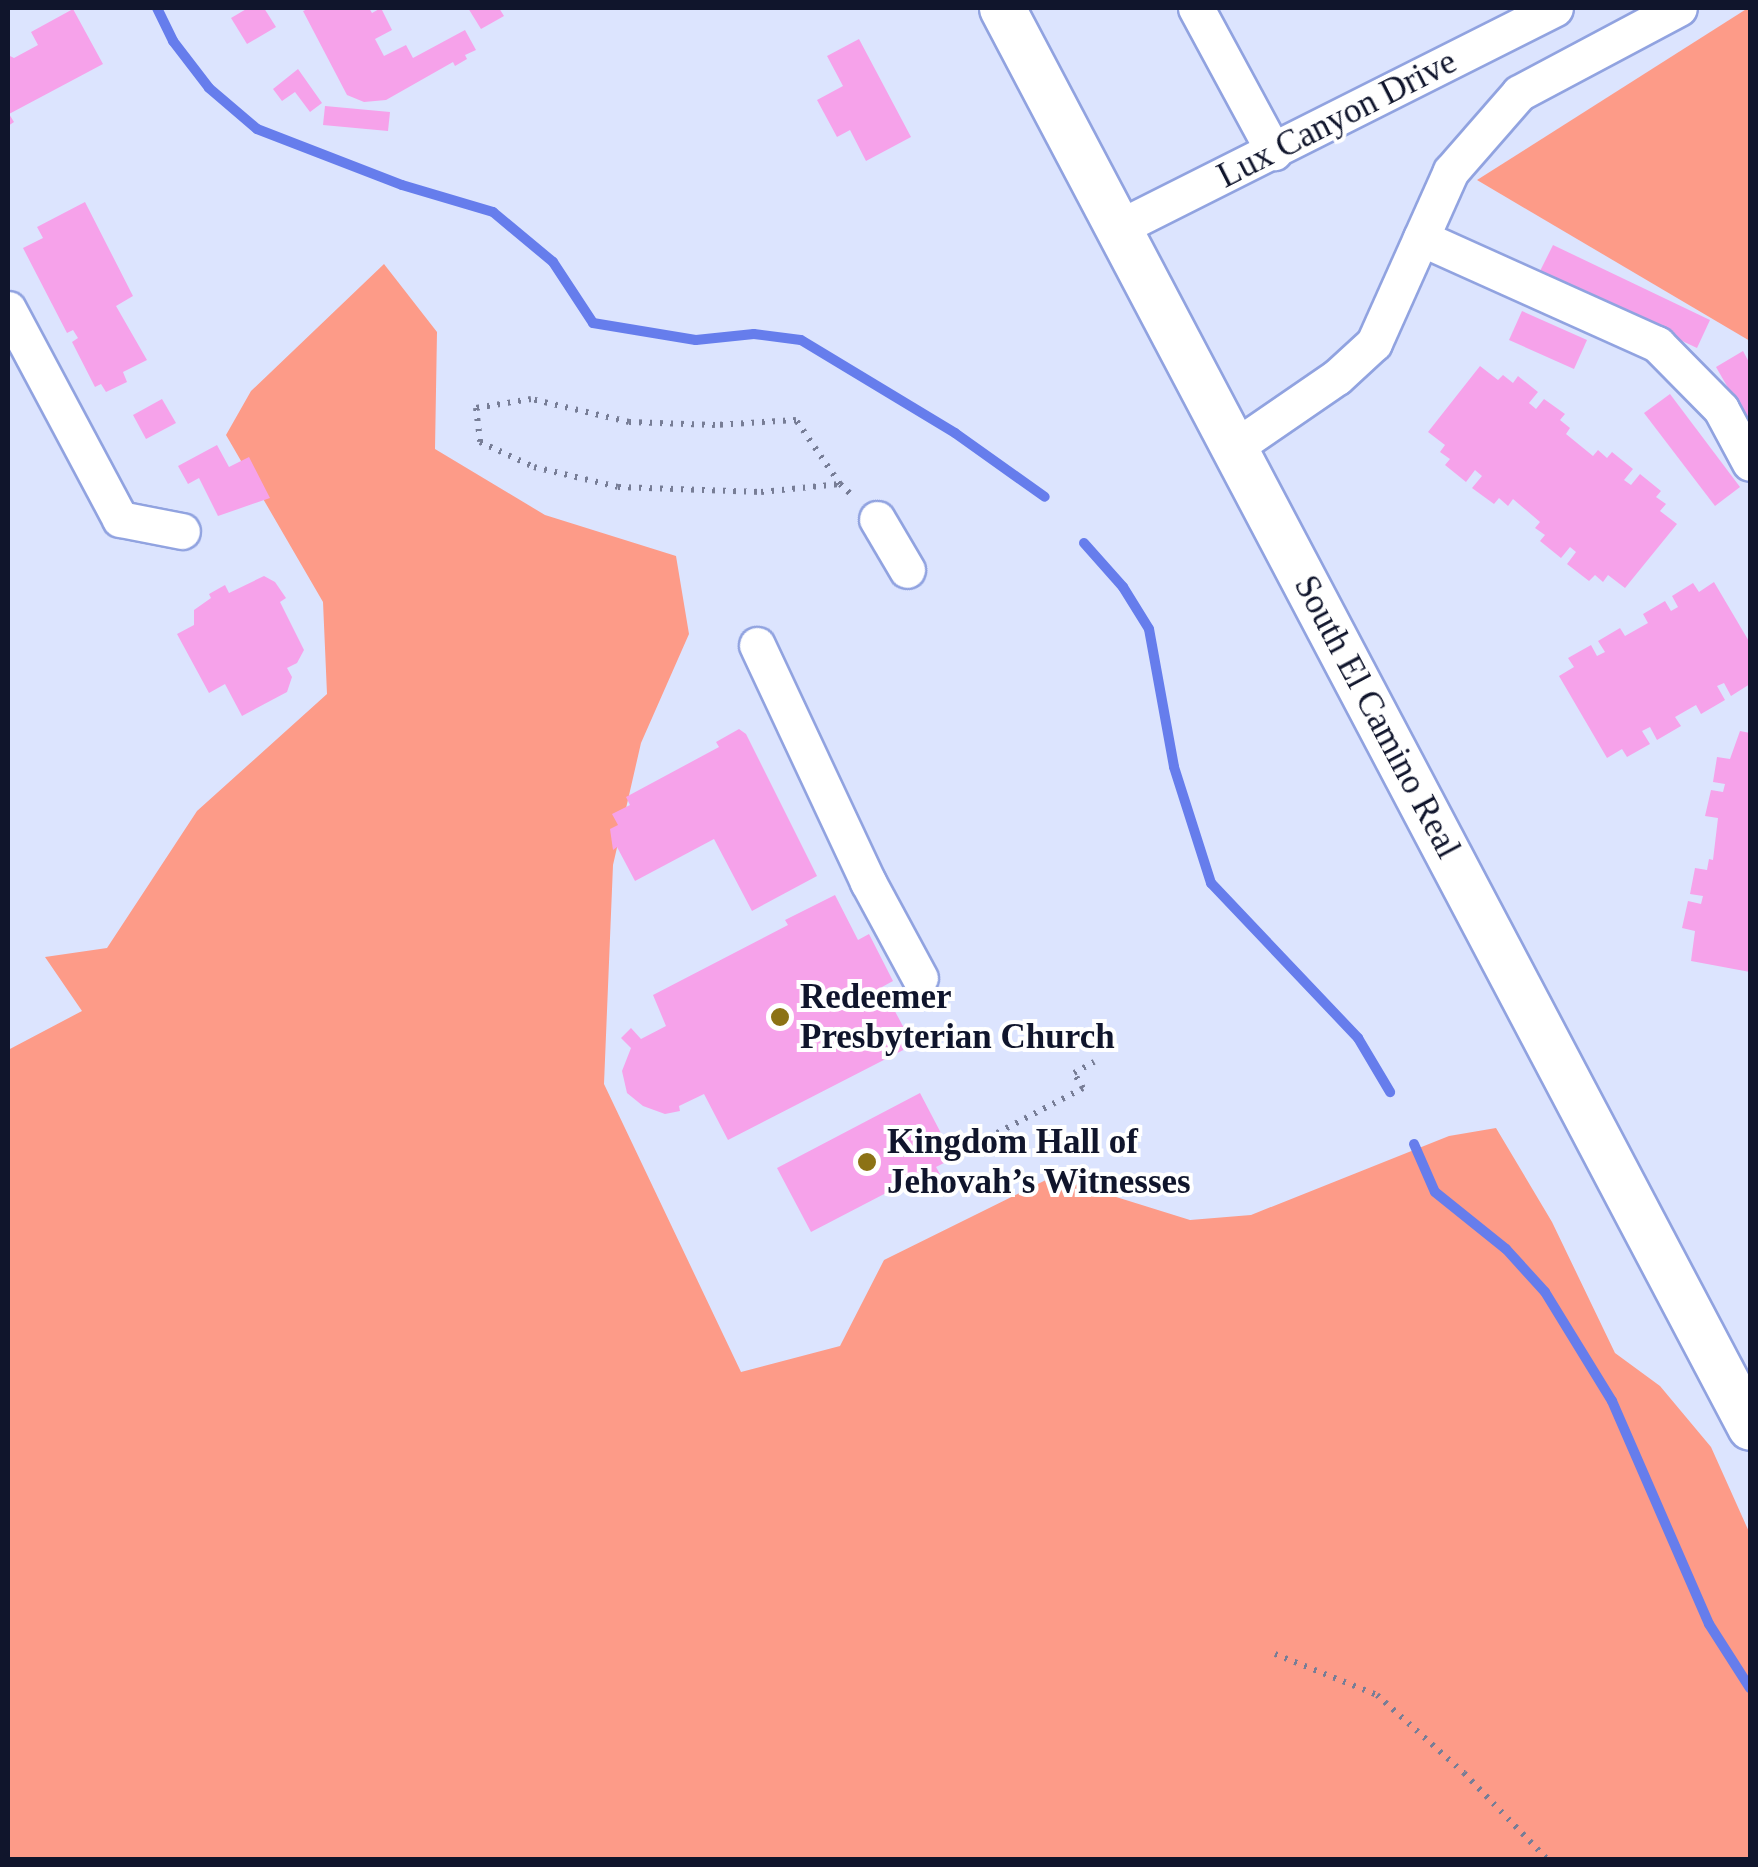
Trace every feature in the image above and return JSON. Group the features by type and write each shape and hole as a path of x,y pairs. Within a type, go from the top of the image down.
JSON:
{"main road":[{"name":"South El Camino Real","path":"1002,8 1750,1427"}],"street":[{"path":"1196,8 1274,152"},
{"name":"Lux Canyon Drive","path":"1118,228 1555,8"},
{"path":"1234,447 1337,377 1374,343 1451,171 1519,92 1679,8"},
{"path":"1421,238 1657,344 1721,409 1750,462"},
{"path":"8,309 120,519 182,531"},
{"path":"877,519 907,570"},
{"path":"757,645 868,882 920,978"}],"path":[{"path":"840,484 761,492 618,487 534,467 480,442 476,408 531,399 629,422 715,425 796,420 840,484 877,519"},
{"path":"997,1133 1082,1088 1074,1073 1094,1062"},
{"path":"1275,1654 1377,1695 1464,1773 1548,1860"}],"shaded area":[{"path":"1750,8 1750,341 1477,180"},
{"path":"384,264 437,332 435,449 545,515 676,556 689,634 641,743 613,865 604,1084 741,1372 840,1346 884,1260 1052,1177 1190,1220 1251,1215 1449,1136 1496,1128 1552,1222 1615,1353 1660,1386 1711,1447 1750,1534 1750,1859 8,1860 8,1050 82,1011 45,957 107,948 197,811 327,694 323,602 226,435 251,391"}],"building":[{"path":"248,8 264,8 276,27 247,44 231,18"},
{"path":"369,8 372,13 381,8 392,30 375,39 384,56 406,45 413,58 465,30 476,50 455,66 453,62 386,100 364,102 347,95 303,11"},
{"path":"468,8 499,8 504,16 481,29"},
{"path":"73,9 103,64 9,114 14,122 8,126 8,55 14,58 38,45 31,32"},
{"path":"859,39 911,137 866,161 850,130 837,137 817,100 843,86 827,56"},
{"path":"298,69 322,103 310,112 295,92 282,101 273,89"},
{"path":"325,106 390,112 388,131 323,125"},
{"path":"85,202 133,296 116,306 147,360 123,372 127,382 106,392 101,384 95,387 72,342 78,338 73,330 67,333 23,248 43,238 37,227"},
{"path":"1553,245 1710,320 1697,348 1539,273"},
{"path":"1522,311 1587,340 1574,369 1509,340"},
{"path":"1743,351 1750,364 1750,426 1716,367"},
{"path":"1480,366 1498,380 1503,375 1513,383 1518,376 1538,392 1529,403 1536,409 1544,399 1565,414 1560,420 1570,428 1566,434 1593,456 1598,450 1607,458 1612,452 1633,469 1624,480 1631,485 1640,474 1661,491 1656,497 1666,504 1660,511 1677,524 1625,588 1608,575 1603,582 1595,575 1589,581 1567,564 1576,552 1570,547 1561,558 1540,541 1545,535 1535,528 1540,522 1513,499 1508,506 1499,498 1494,504 1472,488 1482,476 1475,470 1466,482 1445,465 1450,459 1440,452 1445,445 1428,432"},
{"path":"1670,394 1740,487 1715,506 1644,413"},
{"path":"162,399 176,423 146,439 133,415"},
{"path":"217,445 229,467 249,457 270,498 218,516 199,478 188,484 178,466"},
{"path":"264,576 275,582 286,598 280,602 304,650 297,663 287,668 292,677 287,692 242,716 225,684 209,693 177,634 194,625 194,610 211,598 209,594 225,585 229,593"},
{"path":"1714,582 1750,643 1750,684 1731,696 1724,683 1717,686 1725,700 1701,714 1696,705 1675,717 1681,726 1657,740 1650,727 1642,731 1650,744 1627,757 1622,749 1607,758 1559,676 1574,667 1568,658 1591,645 1597,656 1605,652 1598,641 1620,628 1625,636 1648,623 1643,614 1665,601 1671,611 1678,607 1672,596 1693,583 1699,592"},
{"path":"739,729 746,734 817,876 752,911 714,839 635,881 617,847 613,850 610,829 618,825 612,814 630,805 626,797 719,747 716,742"},
{"path":"1740,731 1750,733 1750,972 1691,961 1695,931 1682,928 1688,901 1701,904 1703,896 1690,894 1695,868 1707,870 1709,859 1713,860 1718,818 1705,816 1711,790 1723,792 1725,784 1713,782 1717,757 1730,759"},
{"name":"Redeemer Presbyterian Church","path":"835,895 858,940 869,934 893,981 882,987 913,1045 728,1140 704,1094 679,1106 680,1111 665,1114 643,1106 627,1093 622,1071 631,1048 621,1038 631,1028 641,1039 666,1026 653,995 788,925 785,920"},
{"name":"Kingdom Hall of Jehovah’s Witnesses","path":"920,1093 954,1158 936,1167 941,1176 918,1189 913,1179 811,1232 777,1168"}],"waterway":[{"path":"157,8 173,41 209,88 257,129 402,185 493,212 553,262 593,323 696,340 754,334 801,340 955,433 1045,497"},
{"path":"1084,543 1123,587 1149,629 1174,767 1211,883 1358,1038 1390,1092"},
{"path":"1414,1144 1435,1192 1506,1249 1545,1292 1612,1401 1709,1624 1750,1688"}],"place":[{"name":"Redeemer Presbyterian Church","path":"780,1017"},
{"name":"Kingdom Hall of Jehovah’s Witnesses","path":"867,1162"}]}
